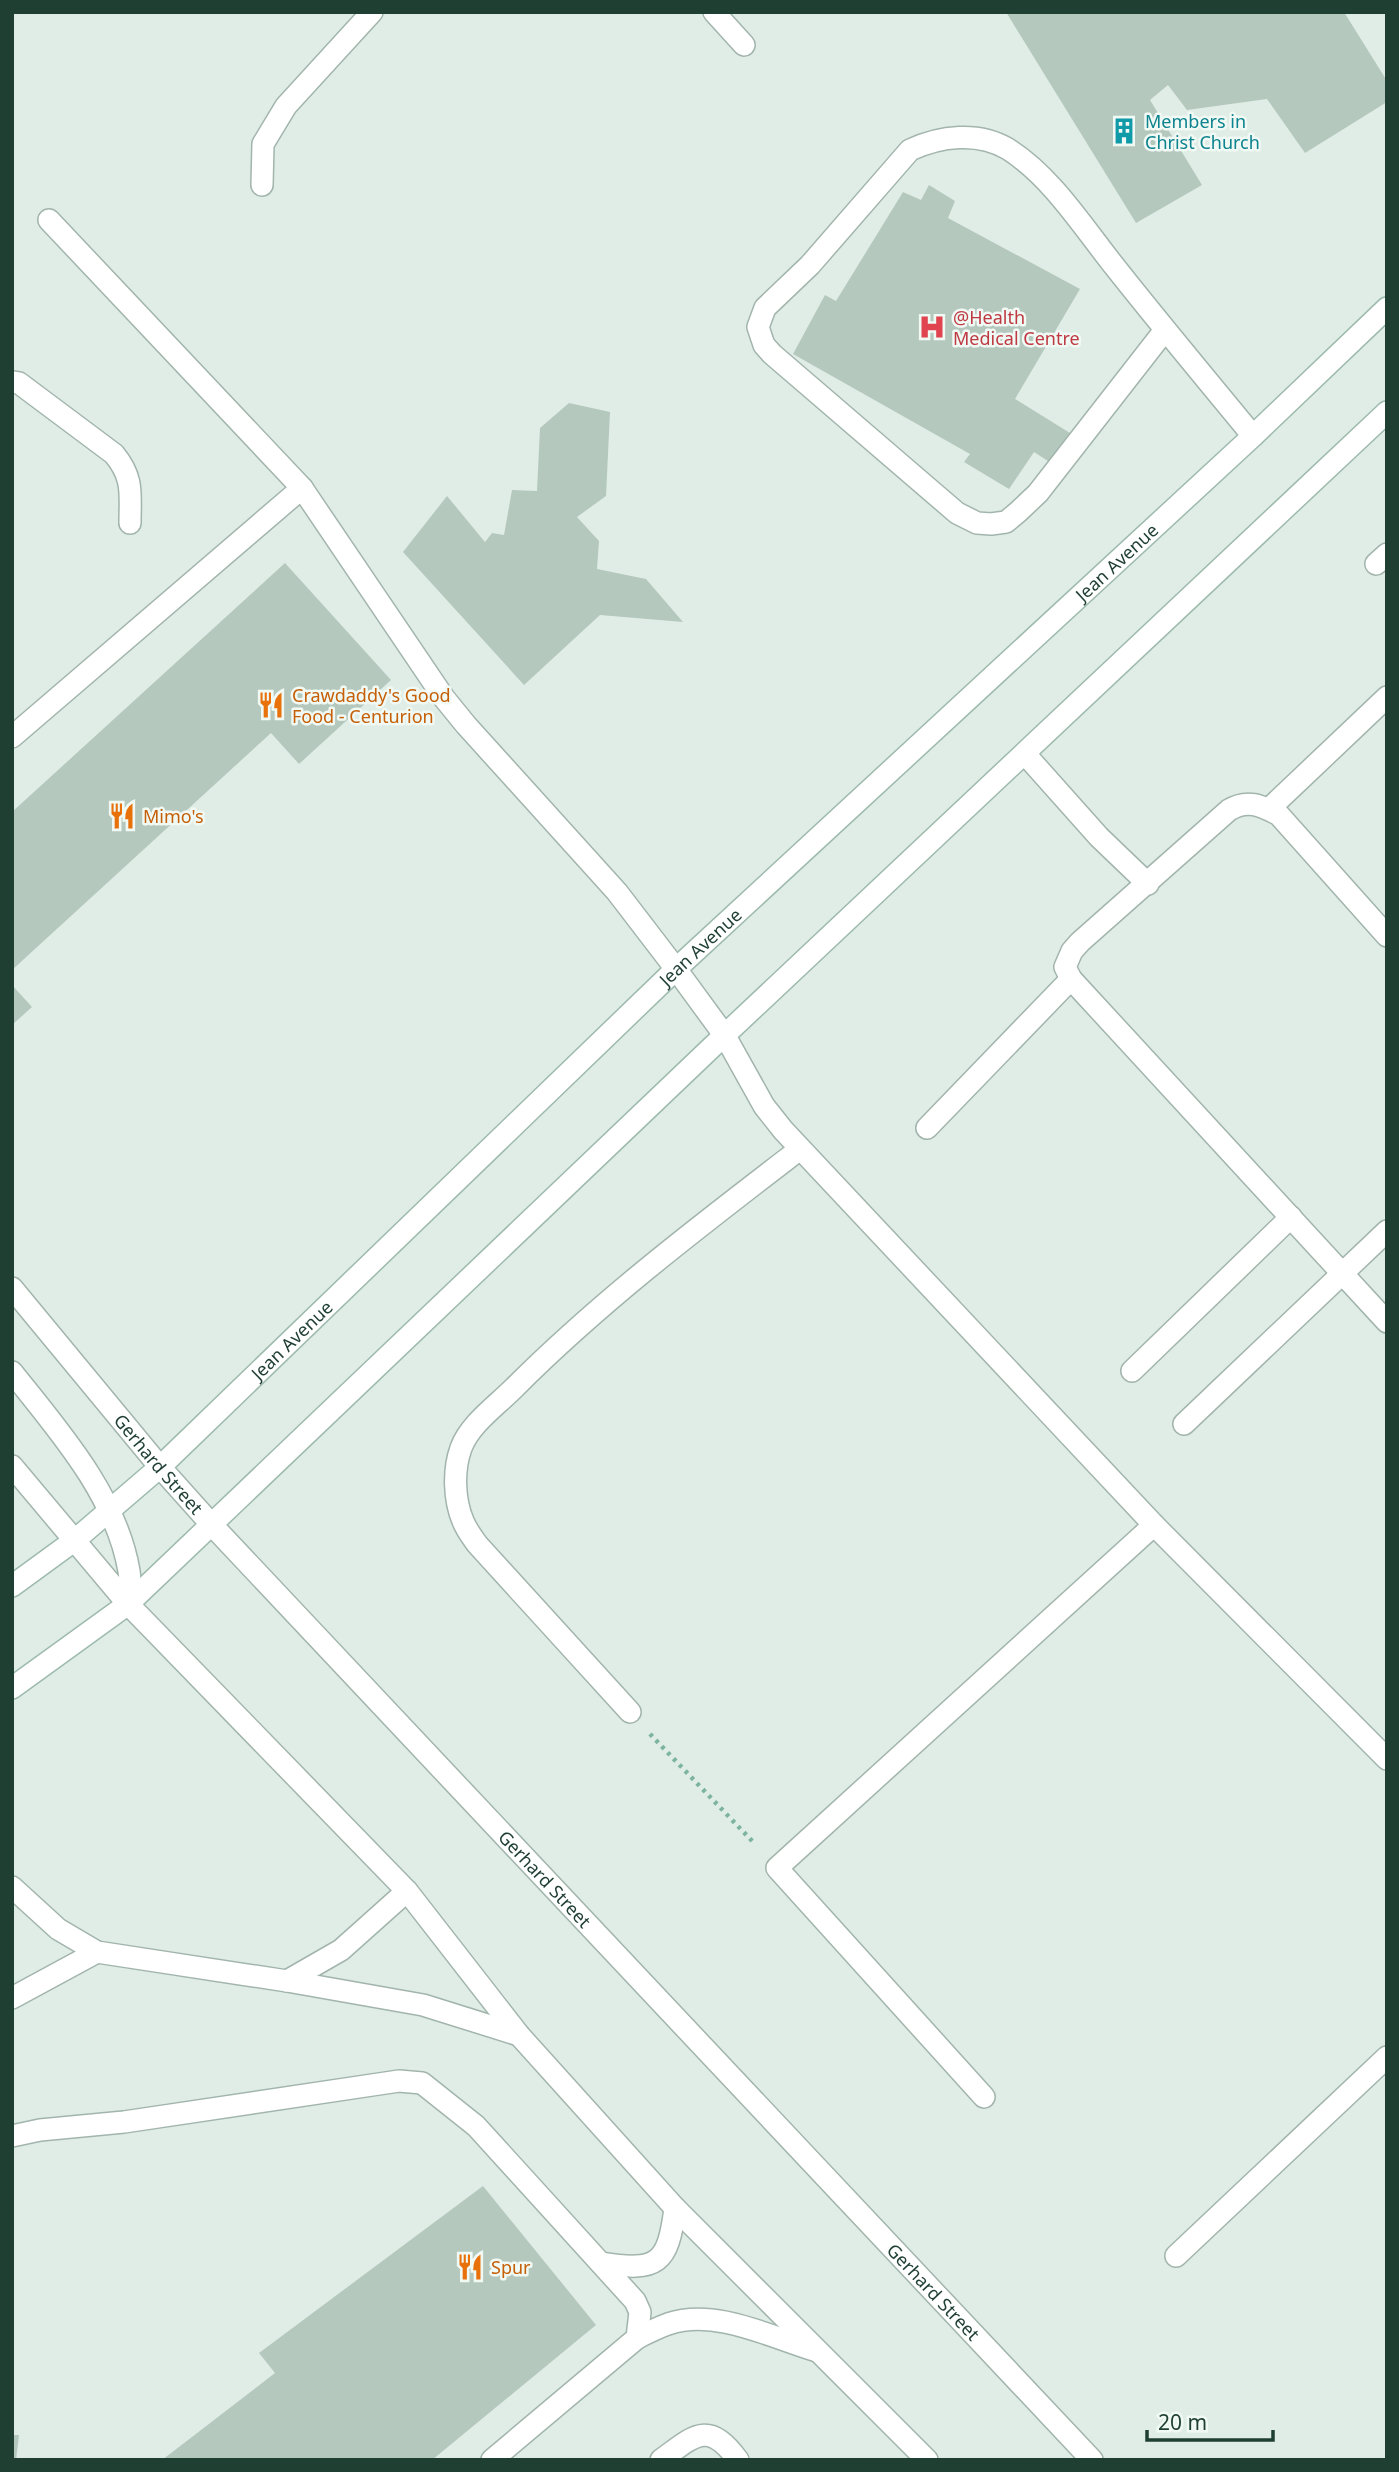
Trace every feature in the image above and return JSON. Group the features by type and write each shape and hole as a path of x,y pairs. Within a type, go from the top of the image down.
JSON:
{"street":[{"path":"262,185 262,144 286,106 372,12"},
{"path":"714,12 744,45"},
{"path":"1165,330 1038,492 1006,522 991,524 977,523 957,513 772,354 760,336 758,327 765,308 810,265 910,150 933,141 966,137 1006,148 1049,185 1254,436"},
{"path":"49,220 302,488 444,698 617,892 726,1036 764,1106 800,1149 1154,1525 1387,1759"},
{"name":"Jean Avenue","path":"12,1586 75,1540 160,1467 676,969 1254,436 1387,308"},
{"path":"12,382 19,383 114,454 131,482 130,523"},
{"path":"12,1688 128,1604 1387,412"},
{"path":"12,737 302,488"},
{"path":"1269,809 1387,698"},
{"path":"1026,754 1099,837 1147,884"},
{"path":"1387,936 1279,815 1259,805 1242,803 1229,810 1072,951 1065,967 1072,979 1387,1322"},
{"path":"927,1128 1072,979"},
{"path":"630,1712 477,1544 463,1521 456,1493 457,1460 462,1444 472,1430 545,1357 629,1283 800,1149"},
{"path":"1132,1371 1291,1217"},
{"path":"1184,1424 1387,1231"},
{"name":"Gerhard Street","path":"12,1288 160,1467 211,1524 1092,2460"},
{"path":"12,1372 93,1479 110,1510 130,1573 128,1604"},
{"path":"12,1466 128,1604 407,1891 519,2035 675,2208 927,2460"},
{"path":"984,2097 777,1868 1154,1525"},
{"path":"12,1886 58,1929 97,1952 423,2005 519,2035"},
{"path":"287,1981 341,1950 407,1891"},
{"path":"12,1998 97,1952"},
{"path":"1176,2256 1387,2057"},
{"path":"12,2136 415,2080 422,2082 476,2126 635,2301 640,2312 637,2337"},
{"path":"601,2263 639,2267 652,2263 665,2253 672,2233 675,2208"},
{"path":"492,2460 637,2337 669,2323 715,2319 736,2323 817,2351"},
{"path":"662,2460 696,2435 704,2434 727,2445 738,2460"}],"path":[{"path":"630,1712 777,1868"}],"building":[{"name":"Members in Christ Church","path":"1006,12 1344,12 1387,81 1387,102 1305,153 1267,99 1187,110 1168,85 1150,100 1202,185 1136,223"},
{"name":"@Health Medical Centre","path":"929,185 955,201 948,218 1080,289 1015,399 1070,433 1051,463 1034,452 1009,489 964,462 970,454 793,354 825,295 836,301 903,192 921,200"},
{"path":"569,403 610,412 606,496 577,517 599,541 597,569 646,579 683,622 600,615 524,685 403,552 447,496 485,542 492,533 504,535 512,490 537,491 540,428"},
{"path":"285,563 391,680 299,764 271,733 12,970 12,812"},
{"path":"12,985 32,1007 12,1025"},
{"path":"483,2186 596,2325 432,2460 162,2460 275,2373 259,2353"},
{"path":"12,2435 19,2435 16,2460 12,2460"}],"place":[{"name":"Members in Christ Church","path":"1124,131"},
{"name":"@Health Medical Centre","path":"932,327"},
{"name":"Crawdaddy's Good Food - Centurion","path":"271,705"},
{"name":"Mimo's","path":"122,816"},
{"name":"Spur","path":"470,2267"}]}
